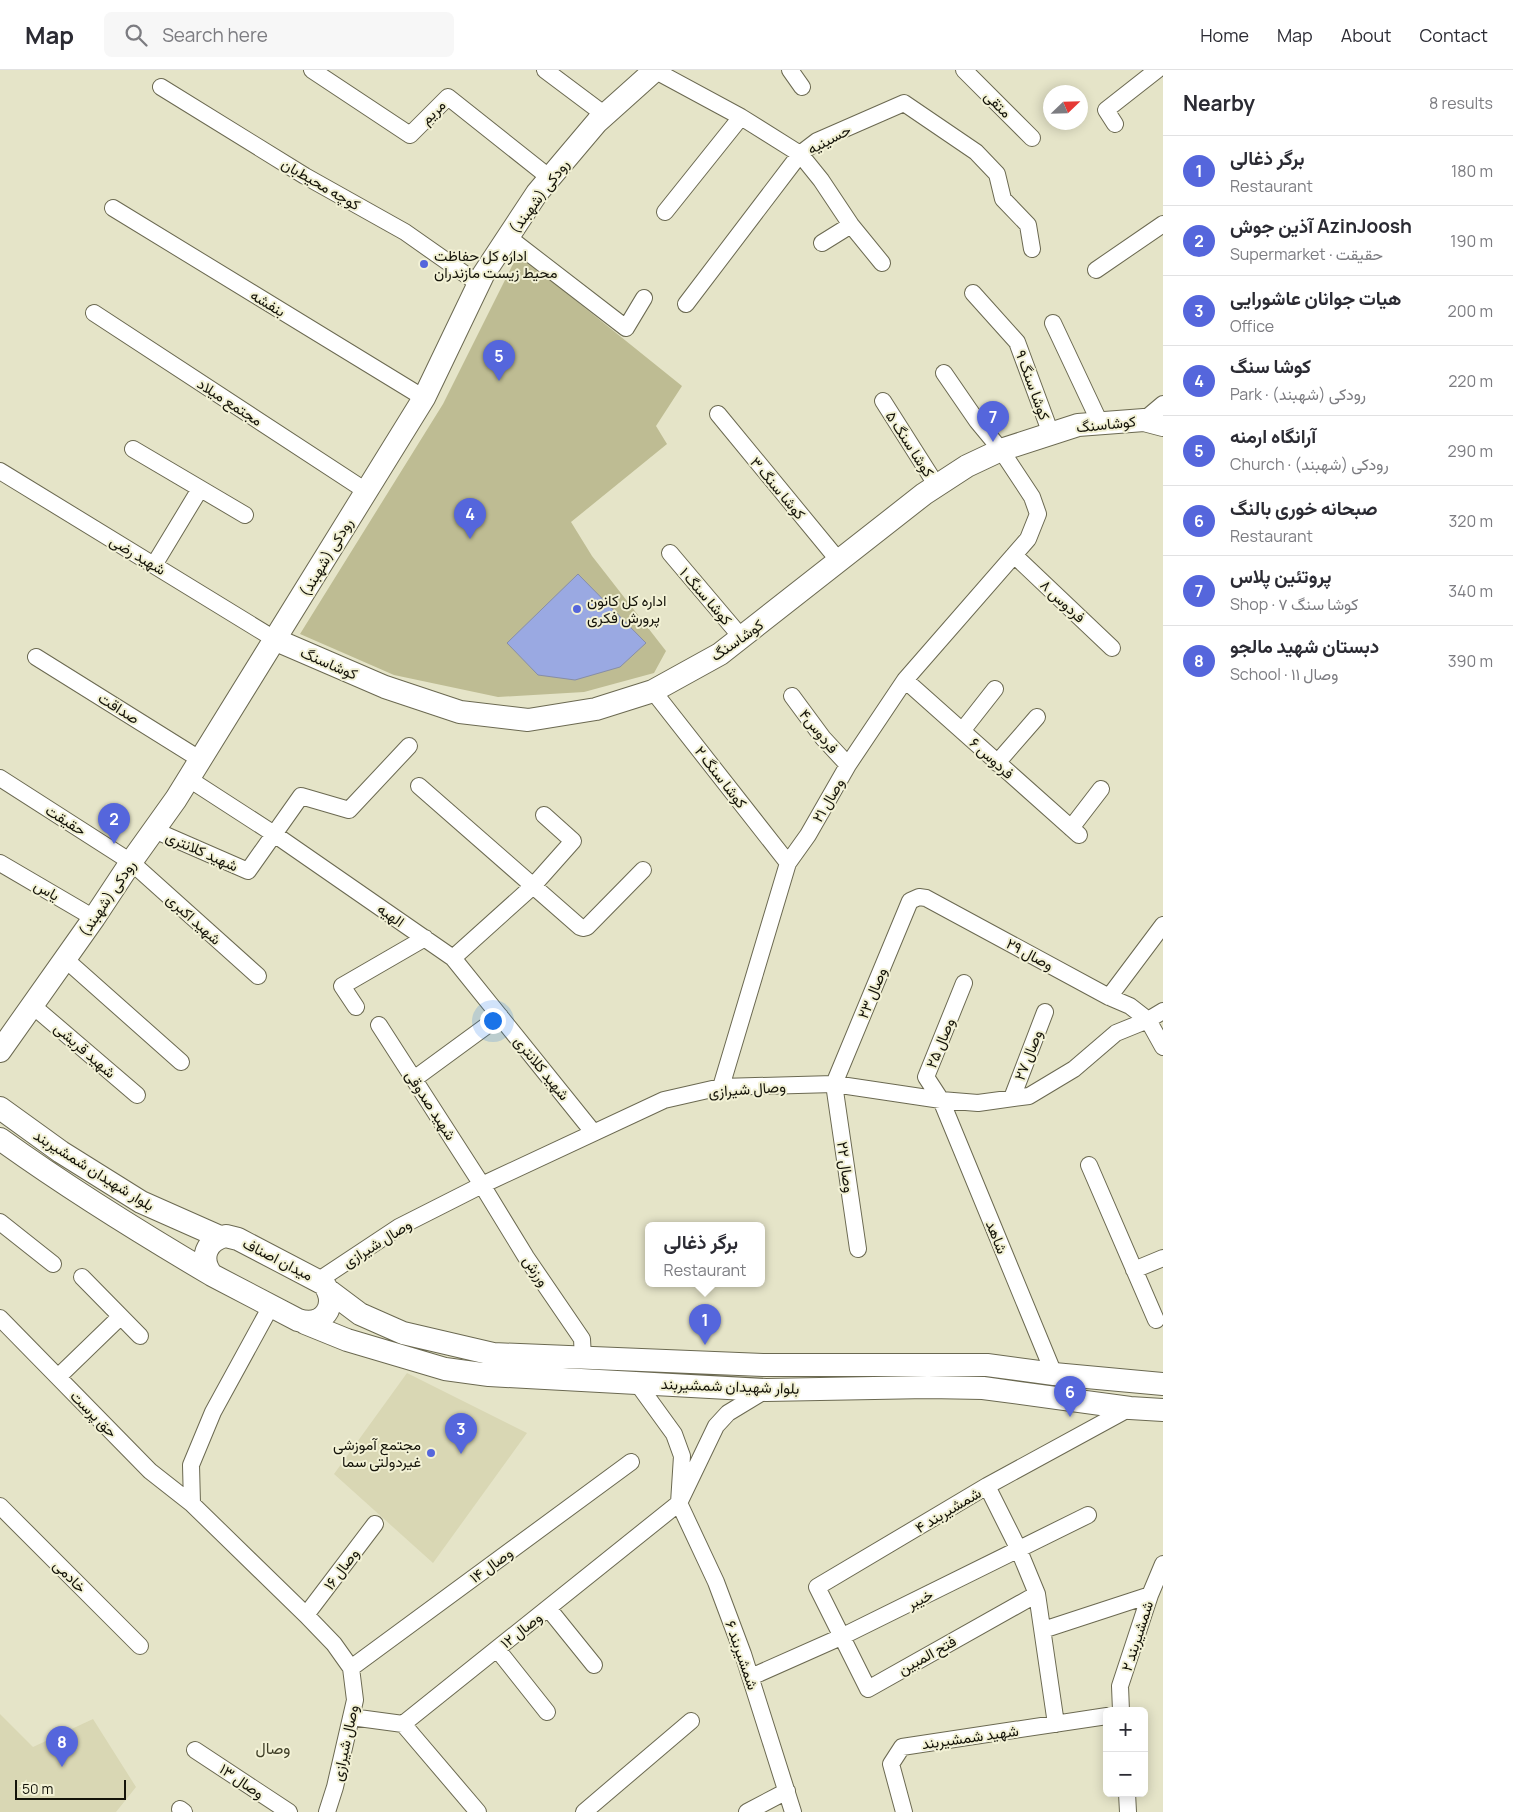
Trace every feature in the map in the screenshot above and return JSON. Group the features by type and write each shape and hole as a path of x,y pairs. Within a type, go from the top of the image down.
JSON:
{"main road":[{"name":"رودکی (شهبند)","path":"3,1042 33,1006 201,760 424,398 479,284 537,193 605,115 655,70"},
{"name":"کوشاسنگ","path":"276,640 385,687 460,712 528,720 596,709 653,690 720,654 924,494 967,466 1001,450 1078,425 1153,423"},
{"name":"بلوار شهیدان شمشیربند","path":"0,1108 61,1152 141,1202 220,1237"},
{"name":"بلوار شهیدان شمشیربند","path":"0,1139 47,1173 127,1225 212,1275"},
{"name":"میدان اصناف","path":"220,1237 232,1236 238,1238 323,1285 330,1304 328,1310 318,1320 305,1322"},
{"path":"220,1237 210,1244 205,1256 208,1270 212,1275 305,1322"},
{"name":"بلوار شهیدان شمشیربند","path":"323,1285 360,1314 403,1333 493,1354 763,1366 987,1365 1054,1374 1163,1384"},
{"name":"بلوار شهیدان شمشیربند","path":"305,1322 347,1340 444,1369 488,1375 766,1390 928,1387 983,1388 1130,1408 1163,1410"}],"street":[{"name":"مریم","path":"312,70 410,135 448,97 550,178"},
{"path":"545,70 605,115"},
{"name":"حسینیه","path":"655,70 741,116 800,154 817,142 904,103 976,152 997,174 1003,199 1028,225 1032,249"},
{"path":"790,70 802,87"},
{"name":"متقی","path":"964,70 1032,138"},
{"path":"1115,124 1106,110 1157,70"},
{"name":"کوچه محیط‌بان","path":"161,88 305,176 405,232 479,284"},
{"path":"665,212 741,116"},
{"path":"686,304 800,154 821,180 851,226 882,263"},
{"name":"بنفشه","path":"113,208 424,398"},
{"path":"822,243 851,226"},
{"path":"1096,270 1162,227"},
{"path":"508,237 626,328 644,298"},
{"name":"کوشا سنگ ۹","path":"973,292 1017,342 1051,434"},
{"name":"مجتمع میلاد","path":"94,313 366,491"},
{"path":"1053,323 1100,423"},
{"path":"944,374 976,422 1001,450"},
{"name":"کوشا سنگ ۵","path":"883,402 937,486"},
{"path":"1153,423 1163,404"},
{"name":"کوشا سنگ ۳","path":"718,414 839,561"},
{"path":"133,449 245,515"},
{"name":"وصال ۲۱","path":"721,1087 788,863 808,835 848,766 905,680 1028,539 1038,514 1032,497 1001,450"},
{"name":"شهید رضی","path":"0,471 276,640"},
{"path":"154,565 200,489"},
{"name":"کوشا سنگ ۱","path":"670,553 742,638"},
{"name":"فردوس ۸","path":"1014,555 1112,648"},
{"name":"صداقت","path":"36,657 201,760"},
{"name":"فردوس ۶","path":"905,680 1075,831 1101,789"},
{"path":"962,731 995,689"},
{"name":"کوشا سنگ ۲","path":"653,690 788,863"},
{"name":"فردوس۴","path":"792,696 848,766"},
{"path":"997,763 1037,717"},
{"name":"شهید کلانتری","path":"154,830 248,871 301,796 349,810 409,746"},
{"name":"حقیقت","path":"0,778 131,862"},
{"name":"الهیه","path":"189,779 274,834 453,958"},
{"path":"419,786 583,928 587,927 643,870"},
{"path":"453,958 533,886 573,841 544,814"},
{"name":"شهید اکبری","path":"131,862 258,976"},
{"name":"یاس","path":"0,863 94,918"},
{"name":"وصال ۲۹","path":"910,901 919,897 926,898 1109,997 1130,1006 1148,1020"},
{"name":"وصال ۲۳","path":"834,1084 910,901"},
{"path":"1109,997 1163,925"},
{"path":"356,1007 342,986 425,938"},
{"name":"شهید کلانتری","path":"453,958 593,1132"},
{"path":"65,959 181,1062"},
{"name":"وصال ۲۵","path":"941,1100 926,1077 964,983"},
{"name":"شهید قریشی","path":"33,1006 137,1095"},
{"name":"وصال شیرازی","path":"323,1285 399,1227 482,1185 664,1100 721,1087 834,1084 941,1100 978,1103 1029,1096 1074,1069 1116,1033 1148,1020 1163,1011"},
{"name":"وصال ۲۷","path":"1012,1098 1044,1012"},
{"path":"414,1079 500,1016"},
{"path":"1148,1020 1163,1047"},
{"name":"شهید صدوقی","path":"379,1025 482,1185"},
{"name":"وصال ۲۲","path":"834,1084 858,1249"},
{"name":"شاهد","path":"941,1100 1054,1374"},
{"path":"1089,1165 1156,1320"},
{"name":"ورزش","path":"482,1185 526,1257 582,1339 583,1358"},
{"path":"0,1222 53,1264"},
{"path":"1134,1270 1163,1258"},
{"path":"82,1277 140,1336"},
{"path":"192,1504 191,1465 213,1412 271,1306"},
{"path":"58,1377 120,1317"},
{"name":"حق پرست","path":"0,1318 150,1471 192,1504"},
{"name":"شمشیربند ۶","path":"637,1383 674,1434 682,1456 679,1503 716,1582 751,1677 794,1812"},
{"path":"679,1503 716,1426 728,1413 766,1390"},
{"name":"شمشیربند ۴","path":"842,1637 817,1587 987,1486 1130,1408"},
{"name":"وصال ۱۴","path":"351,1668 631,1462"},
{"path":"987,1486 1018,1548 1037,1594 1044,1630 1056,1724"},
{"name":"وصال ۱۲","path":"403,1724 679,1503"},
{"name":"وصال شیرازی","path":"192,1504 306,1614 334,1644 351,1668 355,1700 335,1787 327,1812"},
{"name":"خادمی","path":"0,1506 140,1646"},
{"name":"خیبر","path":"751,1677 842,1637 935,1592 1018,1548 1088,1515"},
{"name":"وصال ۱۶","path":"306,1614 375,1524"},
{"name":"شمشیربند ۲","path":"1121,1707 1120,1686 1150,1595 1163,1564"},
{"name":"فتح المبین","path":"842,1637 868,1688 1037,1594"},
{"path":"1044,1630 1150,1595"},
{"path":"548,1608 594,1665"},
{"path":"497,1649 547,1712"},
{"path":"351,1716 403,1724 478,1812"},
{"name":"شهید شمشیربند","path":"904,1812 891,1764 902,1747 1103,1717"},
{"path":"584,1812 691,1721"},
{"name":"وصال ۱۳","path":"196,1750 289,1812"},
{"path":"746,1812 787,1791"},
{"path":"1127,1797 1128,1812"}],"shaded area":[{"path":"518,254 682,386 656,426 667,444 571,522 592,556 666,651 654,673 584,692 498,697 394,675 300,634 443,404"},
{"name":"مجتمع آموزشی غیردولتی سما","path":"407,1373 527,1433 433,1563 334,1474"},
{"path":"0,1714 33,1747 93,1719 136,1787 116,1812 0,1812"}],"building":[{"name":"اداره کل کانون پرورش فکری","path":"578,574 646,643 620,667 575,680 538,675 507,643"}],"place":[{"name":"اداره کل حفاظت محیط زیست مازندران","path":"424,264"},
{"name":"آرانگاه ارمنه","path":"499,381"},
{"name":"پروتئین پلاس","path":"993,442"},
{"name":"کوشا سنگ","path":"470,539"},
{"name":"اداره کل کانون پرورش فکری","path":"577,609"},
{"name":"آذین جوش AzinJoosh","path":"114,844"},
{"name":"برگر ذغالی","path":"705,1345"},
{"name":"صبحانه خوری بالنگ","path":"1070,1417"},
{"name":"مجتمع آموزشی غیردولتی سما","path":"431,1453"},
{"name":"هیات جوانان عاشورایی","path":"461,1454"},
{"name":"دبستان شهید مالجو","path":"62,1767"}],"district":[{"name":"وصال","path":"273,1748"}]}
